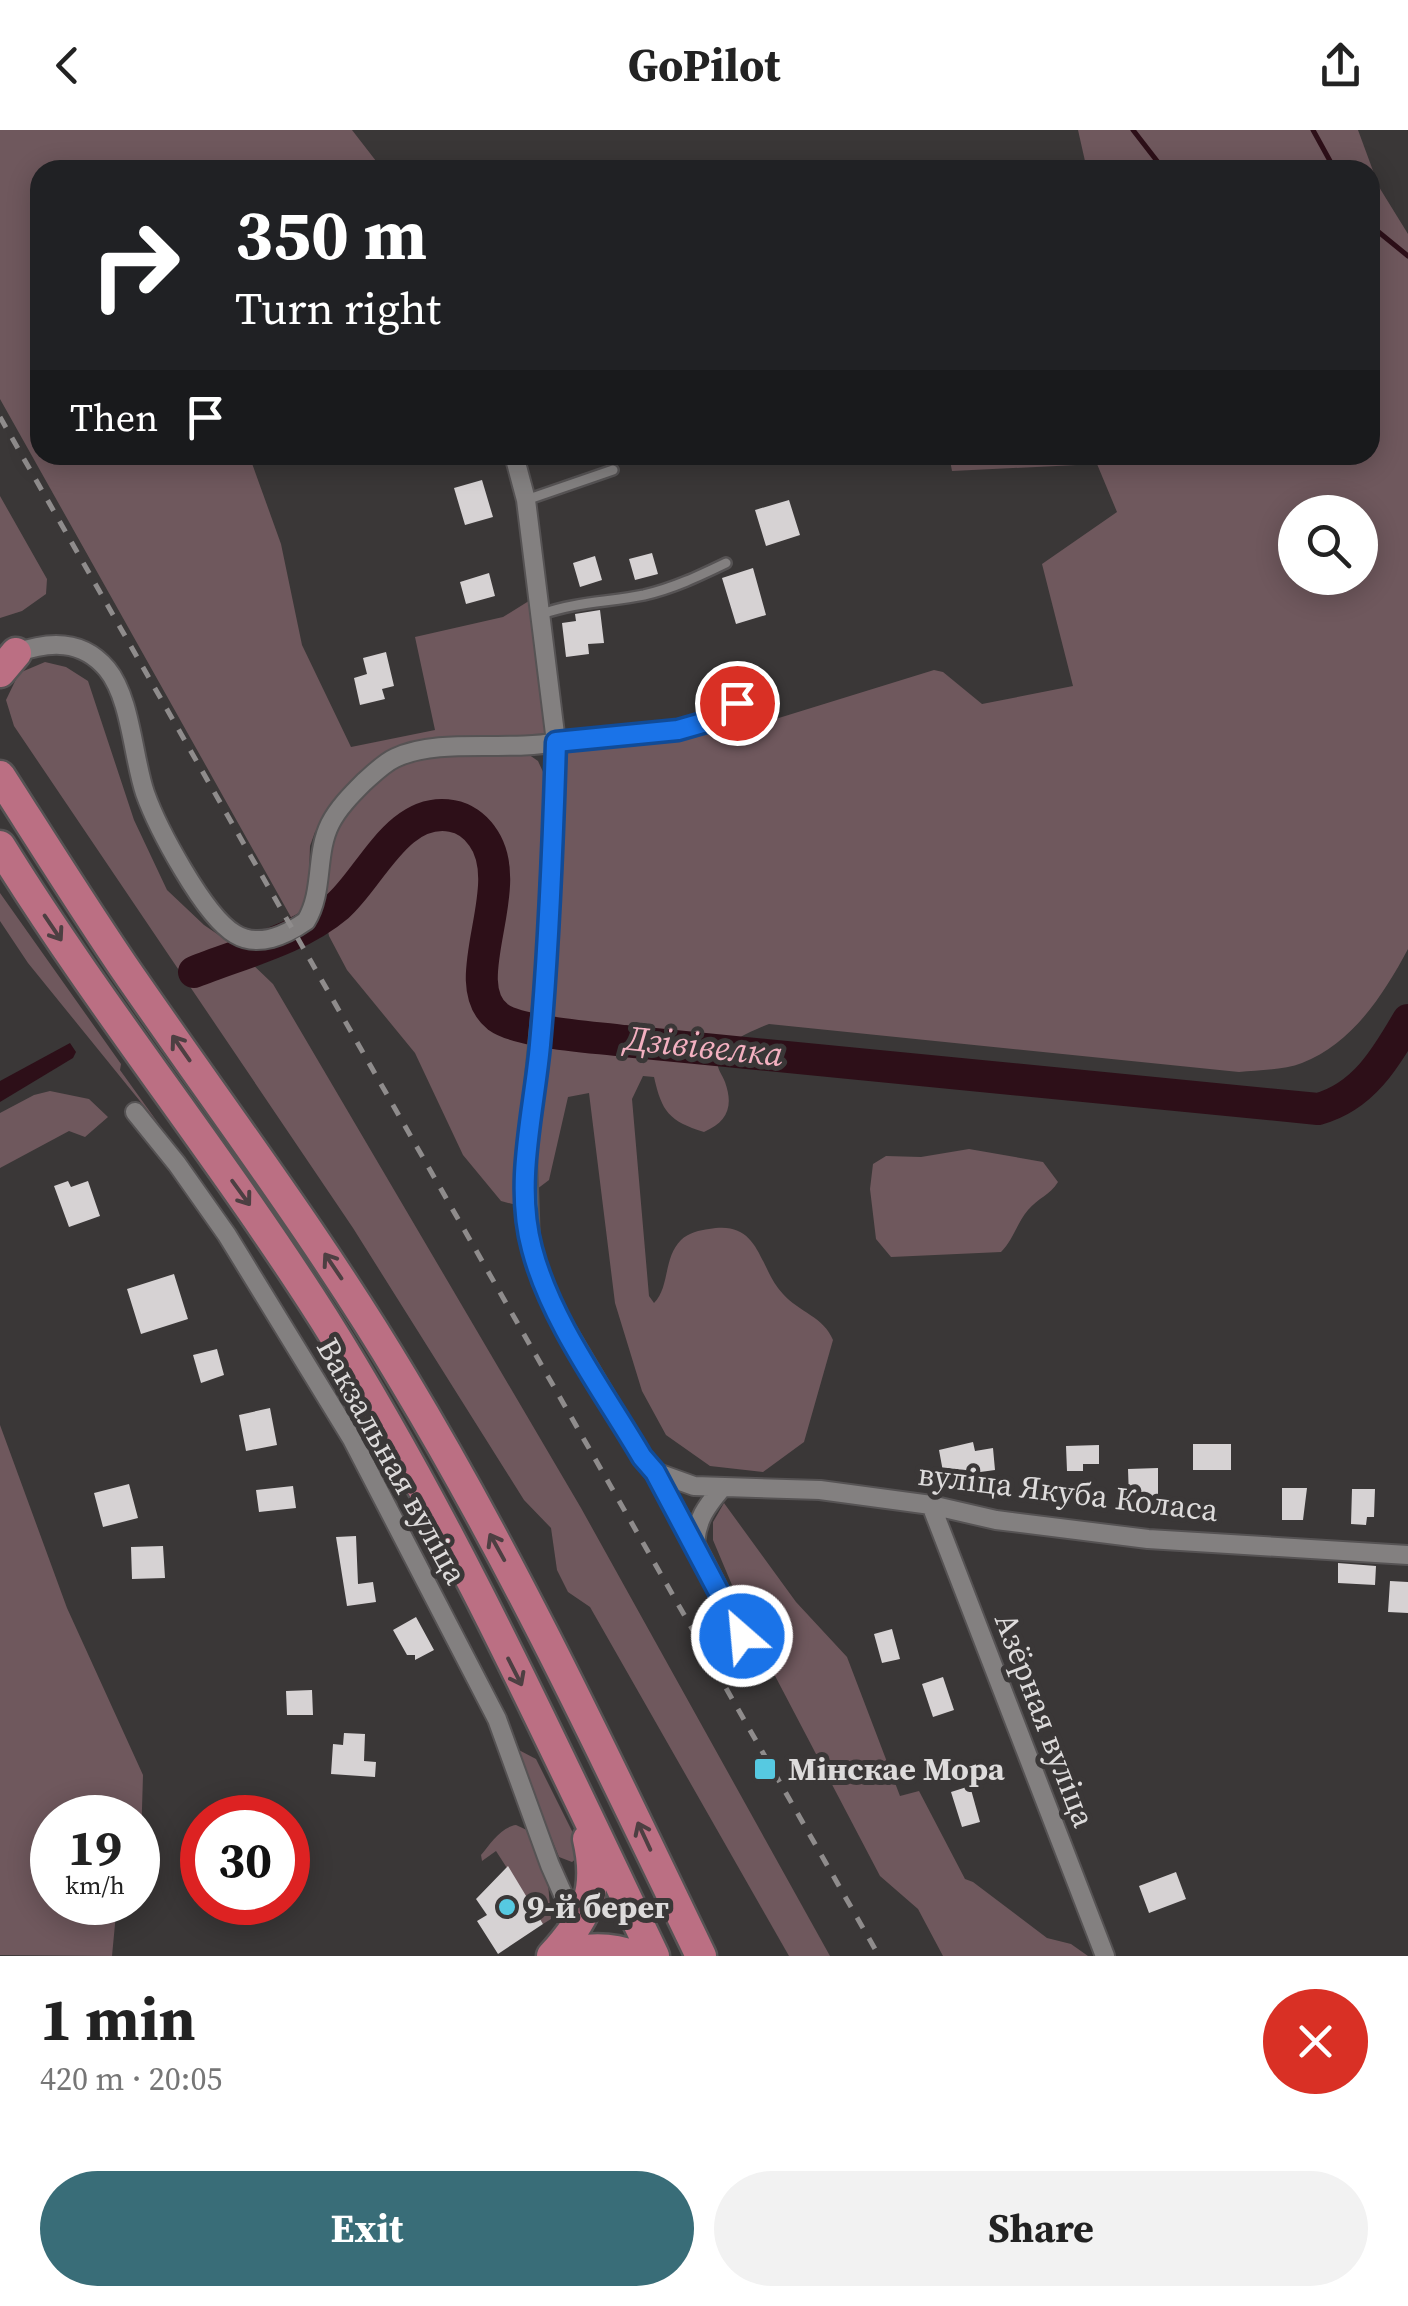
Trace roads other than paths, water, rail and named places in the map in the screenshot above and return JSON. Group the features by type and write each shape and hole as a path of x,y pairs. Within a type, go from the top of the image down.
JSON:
{"highway":[{"path":"0,776 123,966 340,1276 404,1380 528,1604 701,1956"},
{"path":"0,846 105,1005 258,1217 373,1400 454,1549 654,1956"},
{"path":"555,1956 578,1928 590,1899 594,1866 580,1802"},
{"path":"555,1956 579,1949 618,1950 634,1956"}],"street":[{"path":"517,465 526,500 556,742 540,1047 526,1156 530,1244 540,1280 556,1312 642,1457 655,1472 758,1666"},
{"path":"5,660 42,644 60,643 76,647 107,669 160,828 208,904 233,934 246,938 270,939 306,921 316,898 328,828 335,814 356,789 394,758 440,748 538,746 556,742"},
{"name":"Вакзальная вуліца","path":"135,1112 178,1164 227,1235 352,1440 497,1719 550,1865 578,1928"},
{"name":"вуліца Якуба Коласа","path":"655,1472 674,1481 721,1488 820,1490 931,1504 996,1520 1148,1539 1408,1554"},
{"path":"695,1543 702,1511 721,1488"},
{"name":"Азёрная вуліца","path":"931,1504 1105,1956"}],"lane":[{"path":"526,500 613,470"},
{"path":"542,614 563,606 642,595 675,586 726,563"},
{"path":"556,742 678,730 713,720 737,703"}],"waterway":[{"path":"1133,130 1156,160"},
{"path":"1313,130 1330,160"},
{"path":"1380,233 1408,256"},
{"name":"Дзівівелка","path":"194,972 287,937 322,918 350,893 401,832 433,816 452,816 476,829 492,857 492,906 482,981 486,1001 498,1017 540,1031 1318,1109 1360,1086 1382,1062 1408,1020"}],"railway":[{"path":"0,417 879,1956"}],"place":[{"name":"Мінскае Мора","path":"765,1769"},
{"name":"9-й берег","path":"507,1907"}]}
